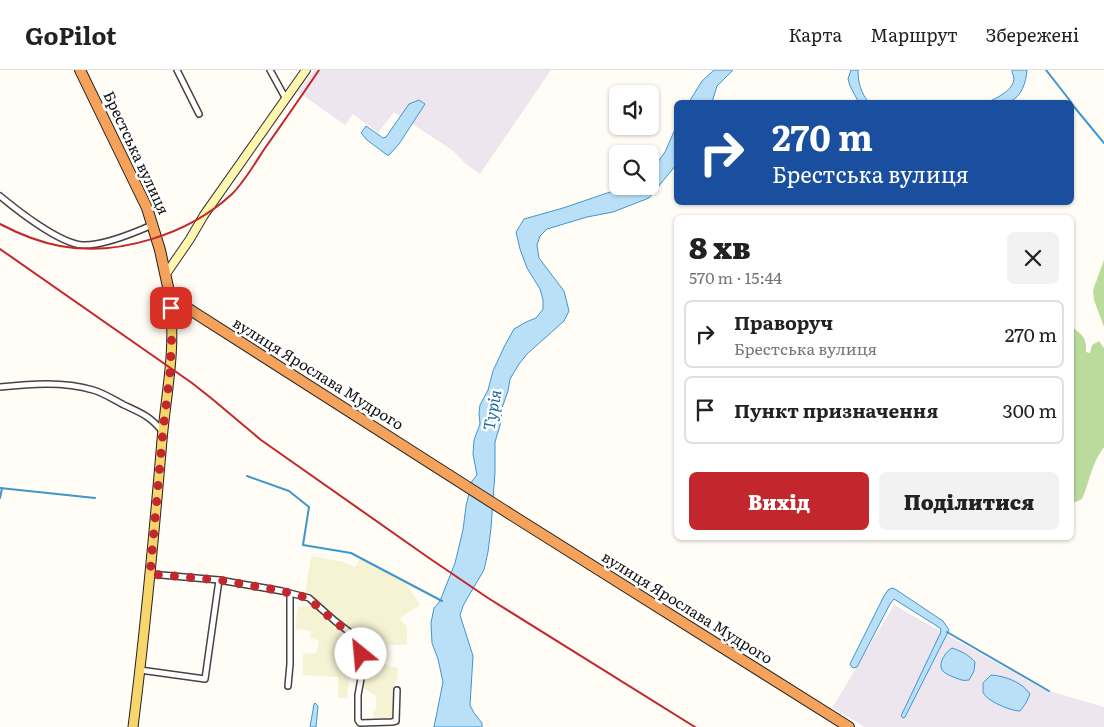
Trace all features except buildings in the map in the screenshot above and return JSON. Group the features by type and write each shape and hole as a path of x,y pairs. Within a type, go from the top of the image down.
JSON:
{"highway":[{"name":"Брестська вулиця","path":"80,70 147,208 157,237 166,274 170,304"},
{"name":"вулиця Ярослава Мудрого","path":"170,304 181,304 849,727"}],"main road":[{"path":"166,274 204,215 306,70"},
{"name":"Брестська вулиця","path":"133,727 170,373 172,330 170,304"}],"street":[{"path":"177,70 199,114"},
{"path":"270,70 286,99"},
{"path":"1,198 60,237 83,245 104,242 153,225"},
{"path":"0,388 22,385 51,385 78,386 94,390 149,417 163,431"},
{"path":"150,574 219,580 308,598 352,634 357,642 362,665 357,700 358,720 360,723 396,721 397,690"},
{"path":"140,670 205,679 219,580"},
{"path":"288,686 290,664 290,594"}],"shaded area":[{"path":"314,70 551,70 480,174 466,164 452,150 394,112 378,133 353,114 345,125 298,92"},
{"path":"311,556 344,562 355,567 361,558 405,581 420,605 400,618 407,628 407,645 387,645 385,665 398,668 397,680 394,683 394,718 373,718 376,708 376,696 363,687 364,656 362,645 353,645 347,698 338,698 338,677 303,675 303,654 316,653 319,641 310,638 311,631 295,629 298,606 308,607 311,597 305,594"},
{"path":"894,605 1043,689 1104,707 1104,727 865,727 832,708"}],"green space":[{"path":"1104,260 1104,327 1094,300 1093,290"},
{"path":"1074,329 1083,337 1086,343 1086,352 1090,353 1092,345 1099,341 1104,348 1104,447 1093,466 1082,499 1074,503"}],"water":[{"path":"714,70 733,70 717,86 713,100 690,100 702,81"},
{"path":"851,70 858,70 860,88 868,100 857,100 848,79"},
{"path":"1012,70 1027,70 1026,79 1020,93 1013,100 992,100 1011,86 1014,78"},
{"path":"419,100 425,104 399,144 389,155 367,140 361,133 366,126 383,138 386,137 409,104"},
{"path":"674,132 674,167 659,186 659,160"},
{"name":"Турія","path":"609,192 609,195 651,195 649,198 613,212 587,217 547,229 540,236 537,245 539,258 564,291 569,311 564,321 527,354 519,364 510,379 502,408 501,422 495,442 495,472 488,552 484,570 463,606 460,615 473,656 470,705 482,723 482,727 434,727 443,682 432,643 431,623 434,608 440,601 455,563 472,481 477,475 473,454 474,440 480,424 480,405 488,390 493,371 514,329 536,318 543,309 540,289 527,268 516,232 524,219"},
{"path":"892,588 943,621 949,630 903,718 901,716 940,634 940,628 894,599 857,667 853,668 850,664 884,596"},
{"path":"952,648 970,657 975,662 974,671 969,680 948,675 942,670 942,661"},
{"path":"991,675 1013,680 1027,690 1030,694 1020,711 999,705 985,695 983,683"},
{"path":"314,704 318,706 316,727 310,727"}],"waterway":[{"path":"1046,70 1069,100"},
{"path":"1074,107 1104,143"},
{"path":"247,476 289,491 309,507 303,545 351,553 442,601"},
{"path":"0,488 95,498"},
{"path":"0,498 2,488"},
{"path":"947,632 1049,691"}],"railway":[{"path":"0,224 44,242 82,249 129,245 152,239 195,221 232,194 249,173 319,70"},
{"path":"0,249 192,383 261,440 429,558 488,598 695,727"}],"route":[{"path":"171,308 170,373 150,574 219,580 282,591 308,598 352,634 361,654"}]}
